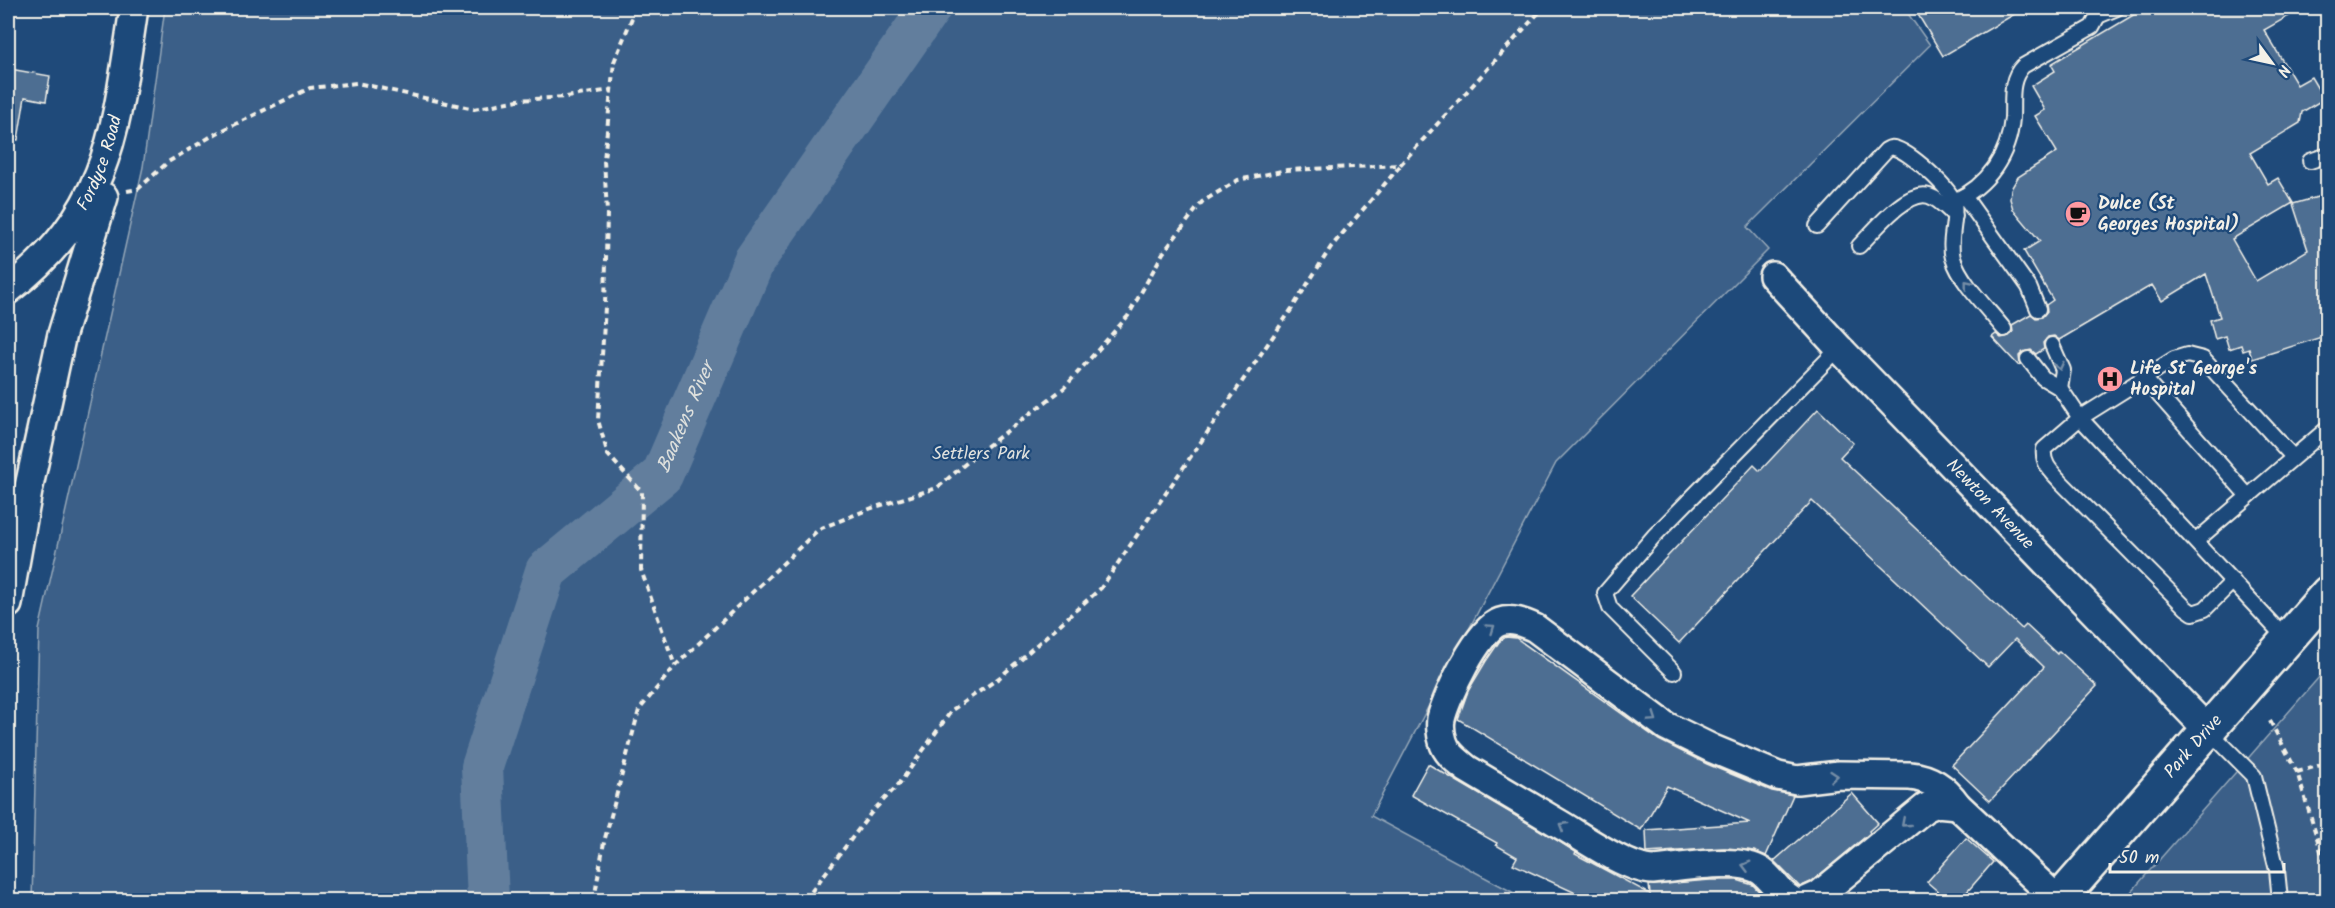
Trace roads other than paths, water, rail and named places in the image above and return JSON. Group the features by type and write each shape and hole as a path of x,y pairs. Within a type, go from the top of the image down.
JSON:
{"street":[{"name":"Fordyce Road","path":"8,290 32,270 64,234 89,197 104,164 114,130 134,8"},
{"path":"8,604 28,491 62,334 104,197 89,197"},
{"name":"Newton Avenue","path":"1773,276 1839,348 2208,730"},
{"name":"Park Drive","path":"2058,900 2328,593"},
{"path":"1791,900 1780,893 1766,875 1745,864 1653,870 1645,870 1633,865 1593,844 1454,759 1442,741 1440,722 1444,708 1483,634 1498,622 1506,621 1520,622 1535,628 1666,726 1713,749 1788,779 1839,775 1918,777 1945,789 1957,805 2058,900"},
{"path":"1808,900 1819,895 1925,808 1937,803 1957,805"}],"lane":[{"path":"2004,329 1956,266 1952,245 1959,198 1990,175 2001,157 2010,135 2013,86 2016,74 2023,66 2092,27 2098,12 2117,8"},
{"path":"1818,226 1886,150 1892,147 1913,159 1959,198 2028,287 2038,309"},
{"path":"2310,161 2328,155"},
{"path":"1859,246 1912,196 1927,196 1934,199 1955,216"},
{"path":"2052,345 2063,370 2060,388"},
{"path":"1674,672 1610,608 1605,593 1654,536 1839,348"},
{"path":"2233,581 2205,609 2193,613 2061,482 2046,465 2043,457 2044,449 2048,443 2080,418 2143,377 2174,359 2187,355 2203,359 2293,457"},
{"path":"2028,359 2043,378 2060,388 2080,418 2287,640"},
{"path":"2143,377 2247,495"},
{"path":"2196,541 2328,428"},
{"path":"2208,730 2254,776 2277,870 2280,900"}],"waterway":[{"name":"Baakens River","path":"488,900 482,767 546,571 662,475 754,261 930,8"}],"place":[{"name":"Dulce (St Georges Hospital)","path":"2078,214"},
{"name":"Life St George's Hospital","path":"2110,379"}],"park label":[{"name":"Settlers Park","path":"981,454"}]}
